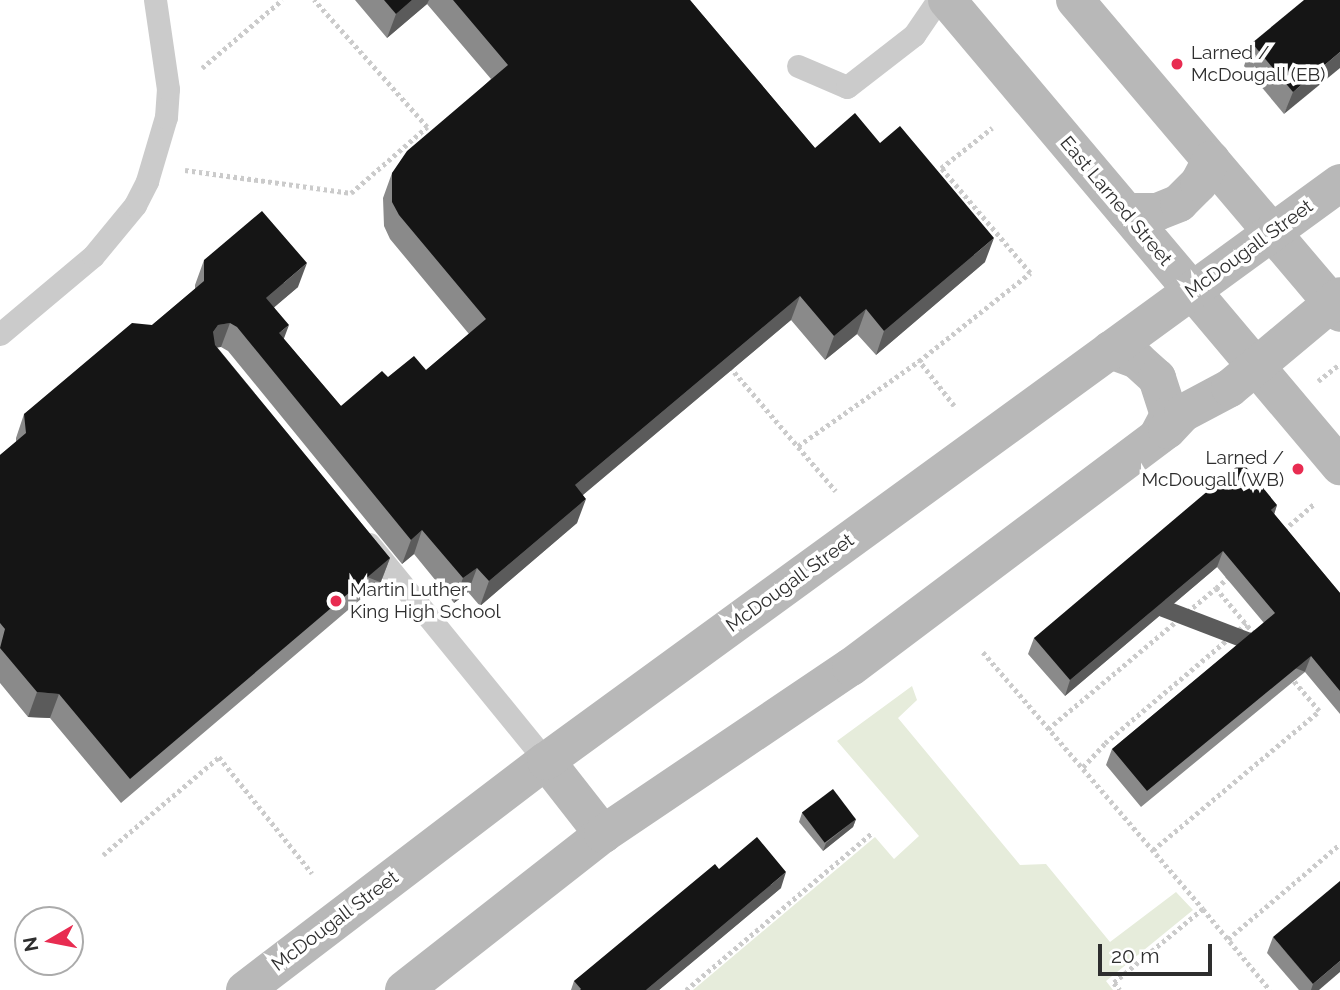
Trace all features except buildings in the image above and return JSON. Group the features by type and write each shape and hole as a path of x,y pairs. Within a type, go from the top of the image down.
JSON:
{"street":[{"name":"East Larned Street","path":"947,0 1256,366 1336,446"},
{"path":"404,990 603,834 851,667 1158,436 1183,412 1230,388 1337,304 1271,233 1075,0"},
{"path":"1126,212 1157,212 1179,203 1199,183 1211,160"},
{"name":"McDougall Street","path":"245,990 546,761 1340,183"},
{"path":"1110,350 1137,360 1157,378 1169,415 1158,436"},
{"path":"546,761 603,834"}],"lane":[{"path":"0,334 93,256 135,205 147,181 166,117 169,89 155,0"},
{"path":"798,66 847,87 914,35 938,0"},
{"path":"350,521 546,761"}],"path":[{"path":"202,68 282,0"},
{"path":"185,170 351,193 427,127 314,0"},
{"path":"798,446 919,361 1030,273 941,168 992,128"},
{"path":"721,356 836,491"},
{"path":"919,361 954,406"},
{"path":"1315,384 1340,364"},
{"path":"1275,538 1314,505"},
{"path":"1048,729 1236,571"},
{"path":"1216,587 1262,643"},
{"path":"1083,767 1105,743 1246,624"},
{"path":"983,652 1270,990"},
{"path":"1153,850 1319,711 1286,672"},
{"path":"103,855 219,757 312,873"},
{"path":"686,990 872,833"},
{"path":"1228,939 1340,844"},
{"path":"1120,990 1114,983 1203,909"}],"green space":[{"path":"912,686 917,700 898,718 1020,865 1046,864 1110,942 1176,892 1193,910 1106,981 1113,990 693,990 875,837 894,859 919,836 837,741"}],"place":[{"name":"Larned / McDougall (EB)","path":"1177,64"},
{"name":"Larned / McDougall (WB)","path":"1298,469"},
{"name":"Martin Luther King High School","path":"336,601"}]}
